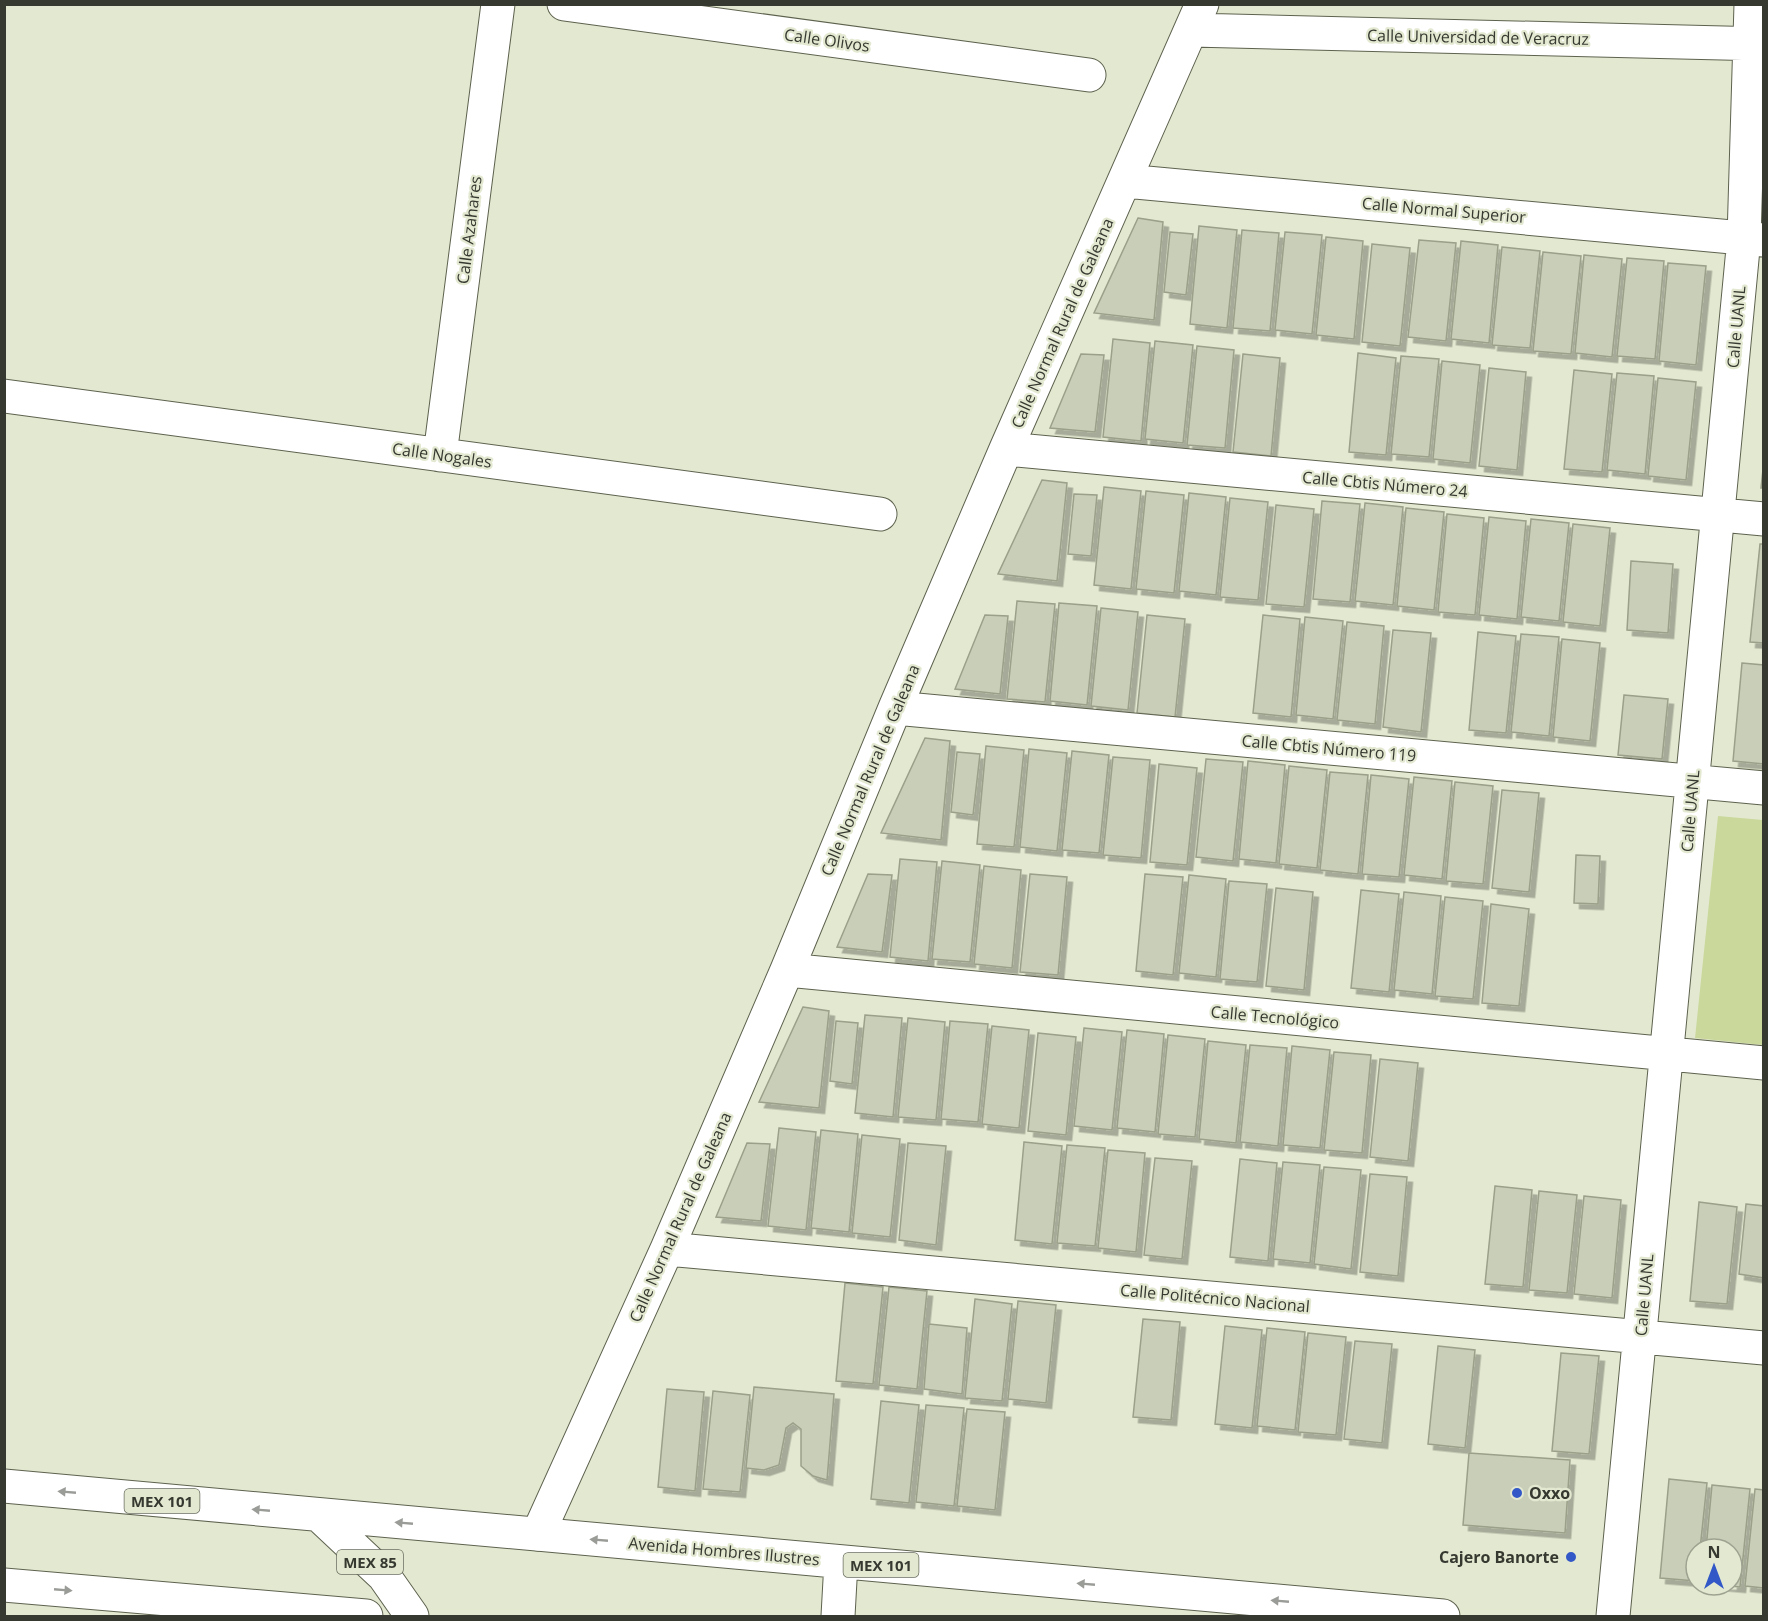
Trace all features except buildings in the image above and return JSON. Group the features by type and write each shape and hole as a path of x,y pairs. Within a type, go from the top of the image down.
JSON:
{"street":[{"name":"Calle Azahares","path":"440,455 498,4"},
{"name":"Calle Olivos","path":"564,4 1089,75"},
{"name":"Calle UANL","path":"1613,1617 1718,515 1754,239 1756,43 1751,4"},
{"name":"Calle Universidad de Veracruz","path":"1197,17 1756,43"},
{"name":"Calle Normal Rural de Galeana","path":"538,1534 667,1249 1006,449 1197,17"},
{"name":"Calle Normal Superior","path":"1125,181 1754,239"},
{"name":"Calle Nogales","path":"4,396 880,514"},
{"name":"Calle Cbtis Número 24","path":"1006,449 1764,519"},
{"name":"Calle Cbtis Número 119","path":"895,708 1764,788"},
{"name":"Calle Tecnológico","path":"787,970 1764,1063"},
{"name":"Calle Politécnico Nacional","path":"667,1249 1764,1348"},
{"name":"Avenida Hombres Ilustres","path":"4,1486 841,1562 1328,1611 1443,1617"},
{"name":"MEX 85","path":"319,1515 384,1576 412,1617"},
{"path":"838,1617 841,1562"},
{"path":"4,1584 366,1617"}],"green space":[{"path":"1718,816 1763,820 1763,1045 1695,1038"}],"place":[{"name":"Oxxo","path":"1517,1493"},
{"name":"Cajero Banorte","path":"1571,1557"}]}
